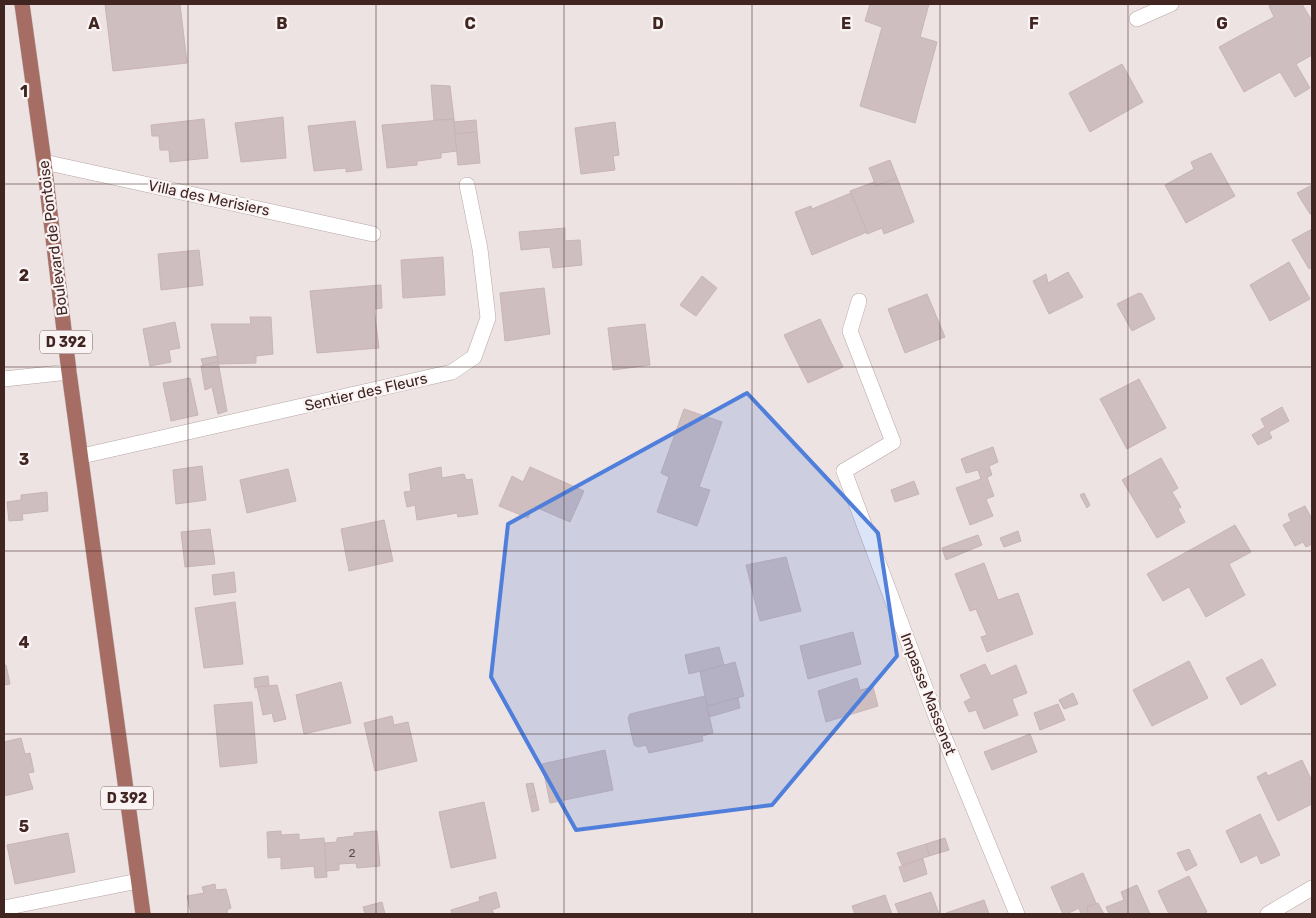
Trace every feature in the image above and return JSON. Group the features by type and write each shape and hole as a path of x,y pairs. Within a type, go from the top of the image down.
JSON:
{"main road":[{"name":"Boulevard de Pontoise","path":"22,4 44,162 69,372 82,456 138,881"},
{"name":"D 392","path":"138,881 143,914"}],"street":[{"path":"1137,19 1171,4"},
{"name":"Villa des Merisiers","path":"44,162 373,234"},
{"name":"Sentier des Fleurs","path":"82,456 452,372 474,357 488,318 480,249 467,184"},
{"name":"Impasse Massenet","path":"859,301 850,331 893,442 844,471 938,722 1017,914"},
{"path":"4,379 69,372"},
{"path":"4,908 138,881"},
{"path":"1268,914 1312,888"}],"highlighted area":[{"path":"747,393 878,533 897,656 772,805 576,830 491,677 508,524"}],"building":[{"path":"105,4 180,4 187,63 113,71"},
{"path":"870,4 929,4 920,37 937,42 915,123 860,106 882,27 865,21"},
{"path":"1273,4 1302,4 1312,21 1312,55 1296,64 1310,88 1295,97 1280,72 1244,92 1219,47 1274,17 1269,6"},
{"path":"1122,64 1143,102 1090,132 1069,93"},
{"path":"431,85 450,86 454,119 434,120"},
{"path":"283,117 286,158 241,162 235,123"},
{"path":"204,119 208,158 170,162 169,150 160,150 159,136 152,136 151,125"},
{"path":"454,119 457,151 441,153 441,158 417,161 417,165 387,168 382,125"},
{"path":"476,120 477,132 455,134 454,122"},
{"path":"355,121 362,170 346,172 346,168 314,171 308,126"},
{"path":"615,122 619,155 613,156 615,170 581,174 575,128"},
{"path":"477,132 480,163 458,165 455,134"},
{"path":"1211,153 1235,196 1186,223 1165,185 1194,169 1191,162"},
{"path":"890,160 897,178 876,186 869,168"},
{"path":"897,178 914,222 884,234 882,228 867,234 850,191 874,182 876,186"},
{"path":"1312,185 1312,213 1310,214 1297,193"},
{"path":"851,193 867,232 812,255 795,212 811,206 812,209"},
{"path":"565,228 565,241 580,240 582,265 553,268 550,247 521,250 519,232"},
{"path":"1312,229 1312,267 1309,269 1292,240"},
{"path":"199,250 203,285 161,290 158,254"},
{"path":"443,257 445,295 403,298 401,260"},
{"path":"1289,262 1310,299 1270,321 1250,285"},
{"path":"1068,272 1083,297 1049,314 1033,281 1046,274 1048,283"},
{"path":"702,276 717,288 696,316 680,305"},
{"path":"381,285 382,308 374,309 379,348 317,353 310,291"},
{"path":"544,288 550,334 505,341 500,293"},
{"path":"1139,293 1142,294 1155,319 1132,331 1117,304"},
{"path":"927,294 945,337 905,353 888,309"},
{"path":"250,317 271,317 273,354 256,356 256,363 219,364 211,324 251,324"},
{"path":"820,319 843,367 808,383 784,335"},
{"path":"175,322 180,348 169,350 171,362 150,366 143,329"},
{"path":"645,324 650,365 613,370 608,328"},
{"path":"217,356 218,362 203,365 201,359"},
{"path":"218,362 227,411 218,414 212,387 205,390 201,366"},
{"path":"190,378 198,415 171,421 163,383"},
{"path":"1139,379 1166,428 1127,449 1100,399"},
{"path":"1282,407 1289,421 1269,432 1272,438 1258,445 1252,435 1265,427 1261,419"},
{"path":"684,409 722,422 699,487 710,490 697,526 657,512 669,477 661,473"},
{"path":"993,447 998,462 989,466 992,475 987,477 994,496 986,499 993,516 970,525 956,488 981,479 978,470 966,473 961,459"},
{"path":"1161,458 1178,488 1172,492 1181,507 1178,509 1185,522 1157,538 1122,480"},
{"path":"202,466 206,500 176,504 173,470"},
{"path":"441,467 442,478 464,474 466,480 472,479 478,514 458,517 457,513 417,520 415,505 407,507 404,492 411,491 409,474"},
{"path":"530,467 584,491 570,522 533,506 528,518 499,506 512,476 523,482"},
{"path":"288,469 296,501 247,513 240,480"},
{"path":"914,481 919,494 895,502 891,490"},
{"path":"47,492 48,511 22,514 23,520 9,521 7,502 21,500 21,495"},
{"path":"1084,493 1090,505 1087,508 1080,495"},
{"path":"1305,506 1312,519 1312,544 1306,547 1303,542 1295,546 1283,525 1291,521 1288,514"},
{"path":"384,520 393,561 349,571 341,529"},
{"path":"1235,525 1251,552 1229,564 1245,595 1206,617 1189,587 1163,601 1147,574"},
{"path":"210,529 215,564 185,567 181,532"},
{"path":"1018,531 1021,541 1004,547 1000,538"},
{"path":"978,535 982,545 946,560 942,548"},
{"path":"786,557 801,611 760,621 746,565"},
{"path":"984,563 998,600 1018,593 1033,634 987,652 981,637 987,635 976,609 970,611 955,574"},
{"path":"234,572 236,592 214,595 212,575"},
{"path":"235,602 243,664 204,668 195,608"},
{"path":"853,632 861,664 808,679 800,646"},
{"path":"719,647 724,665 689,674 685,655"},
{"path":"1262,659 1276,685 1241,705 1226,678"},
{"path":"1189,661 1208,698 1152,726 1133,690"},
{"path":"735,662 744,696 707,706 700,672"},
{"path":"985,664 991,676 1016,665 1027,693 1012,699 1018,715 984,729 976,710 969,712 964,702 971,698 960,675"},
{"path":"4,665 6,665 10,684 4,685"},
{"path":"268,676 269,685 255,688 254,678"},
{"path":"857,678 860,690 873,687 878,706 826,722 818,691"},
{"path":"341,682 351,723 304,734 296,695"},
{"path":"277,685 286,719 274,722 272,713 263,715 257,687"},
{"path":"1073,693 1078,704 1064,709 1059,700"},
{"path":"705,696 713,733 702,736 703,741 649,753 646,745 638,747 634,745 628,718 630,714"},
{"path":"738,698 740,708 709,717 707,706"},
{"path":"252,702 257,763 220,767 214,705"},
{"path":"1058,704 1065,720 1040,730 1034,713"},
{"path":"392,716 394,725 408,722 417,761 375,771 364,723"},
{"path":"1030,734 1037,752 992,770 984,752"},
{"path":"21,738 25,754 30,753 34,772 28,773 33,789 4,796 4,742"},
{"path":"605,750 613,790 550,803 542,764"},
{"path":"1302,760 1312,781 1312,804 1278,821 1257,777 1266,772 1268,776"},
{"path":"533,783 536,796 529,798 526,784"},
{"path":"536,796 539,810 532,812 529,798"},
{"path":"484,802 496,858 451,868 439,812"},
{"path":"1260,814 1280,855 1261,864 1257,855 1241,863 1226,831"},
{"path":"281,831 281,835 299,834 299,840 324,838 327,877 315,878 314,866 281,869 281,857 268,858 267,832"},
{"path":"377,831 380,866 357,868 356,863 339,864 339,870 326,871 325,843 337,842 337,838 354,836 354,833"},
{"path":"68,833 75,872 15,884 7,845"},
{"path":"945,838 949,850 929,856 926,844"},
{"path":"926,844 929,856 902,865 897,853"},
{"path":"1189,849 1197,865 1186,871 1177,853"},
{"path":"923,859 927,874 904,882 899,867"},
{"path":"1083,873 1096,903 1087,907 1088,913 1086,914 1081,914 1079,908 1063,914 1051,887"},
{"path":"1189,876 1207,912 1202,914 1169,914 1158,891"},
{"path":"215,884 216,890 226,889 231,908 227,910 228,914 191,914 187,896 204,893 202,887"},
{"path":"1137,885 1150,914 1109,914 1106,907 1124,900 1121,892"},
{"path":"496,892 500,907 492,910 494,914 452,914 451,910 480,901 479,897"},
{"path":"931,892 939,914 899,914 895,904"},
{"path":"885,895 892,914 855,914 852,906"},
{"path":"984,900 989,914 946,913"},
{"path":"382,902 385,914 365,914 363,907"},
{"path":"1098,903 1104,914 1089,914 1087,907"}]}
